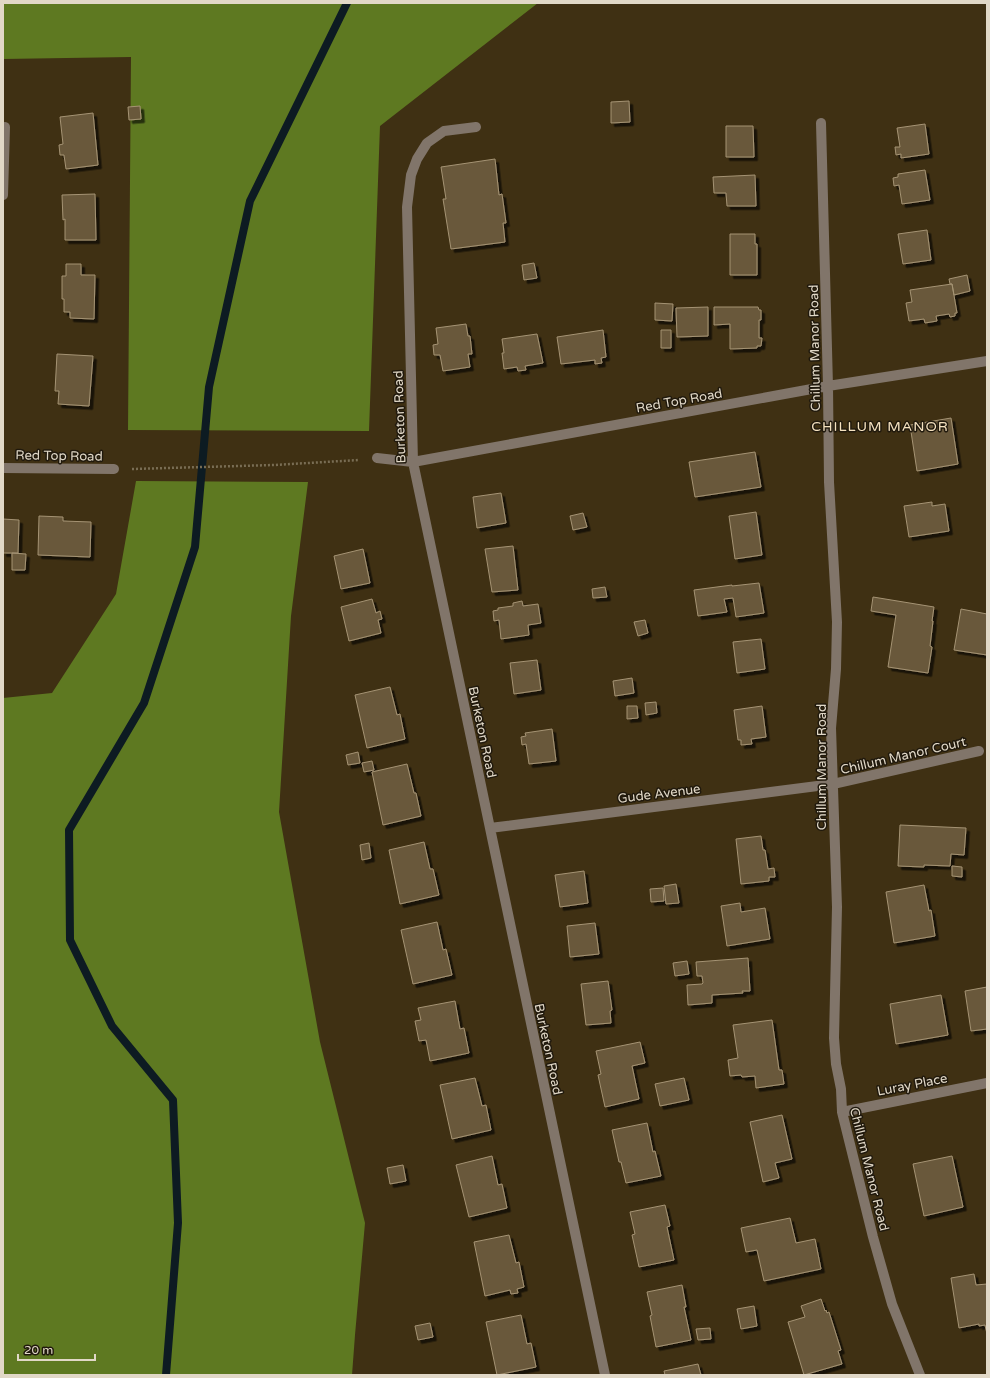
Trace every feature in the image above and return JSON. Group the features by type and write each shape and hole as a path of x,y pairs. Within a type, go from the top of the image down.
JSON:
{"street":[{"name":"Chillum Manor Road","path":"822,123 829,482 837,622 836,669 831,728 837,907 834,1038 836,1064 842,1112 892,1304 920,1375"},
{"name":"Burketon Road","path":"476,126 444,131 427,143 417,159 411,175 408,190 407,207 413,462 605,1375"},
{"path":"3,195 6,127"},
{"name":"Red Top Road","path":"377,458 413,462 828,386 987,361"},
{"name":"Red Top Road","path":"3,468 114,469"},
{"name":"Chillum Manor Court","path":"833,784 979,751"},
{"name":"Gude Avenue","path":"490,828 833,784"},
{"name":"Luray Place","path":"842,1112 987,1083"}],"path":[{"path":"144,470 274,465 377,458"}],"green space":[{"path":"3,3 538,3 380,126 369,431 128,430 131,57 3,59"},
{"path":"136,481 308,482 291,616 279,812 320,1042 365,1223 352,1375 3,1375 3,698 52,693 116,594"}],"building":[{"path":"629,101 630,122 611,123 611,102"},
{"path":"140,106 141,119 129,120 128,107"},
{"path":"93,113 98,165 66,169 64,155 60,155 59,145 63,144 60,117"},
{"path":"925,124 929,154 901,158 901,154 896,155 895,147 900,147 897,128"},
{"path":"726,126 753,126 754,157 726,157"},
{"path":"495,159 499,195 502,194 506,223 503,223 505,242 451,249 443,199 446,199 441,167"},
{"path":"925,170 930,200 902,204 899,185 894,186 893,178 898,177 898,174"},
{"path":"755,175 756,206 727,206 726,193 714,193 713,177"},
{"path":"95,194 96,240 65,240 65,219 63,220 62,195"},
{"path":"927,230 931,260 903,264 898,234"},
{"path":"730,234 755,234 755,244 757,244 757,275 730,275"},
{"path":"534,263 537,278 524,280 522,265"},
{"path":"66,264 81,264 81,275 95,275 94,319 70,318 70,312 64,312 64,299 62,299 62,276 66,276"},
{"path":"967,275 970,291 954,295 952,284 950,284 949,279"},
{"path":"952,284 957,313 955,313 955,316 950,317 949,314 936,316 937,321 925,323 924,319 909,321 906,303 912,302 910,290"},
{"path":"655,303 673,304 672,321 655,320"},
{"path":"708,307 708,336 677,337 676,308"},
{"path":"714,307 758,307 759,310 761,310 761,320 759,320 759,338 762,338 761,346 757,346 757,348 730,349 730,324 714,325"},
{"path":"466,324 468,336 470,336 472,354 468,354 470,367 443,371 440,355 434,355 433,345 438,344 436,328"},
{"path":"603,330 606,357 601,358 602,363 595,364 595,360 561,364 557,337"},
{"path":"661,330 671,330 671,348 661,348"},
{"path":"537,334 543,363 525,366 526,370 518,371 517,367 504,369 502,339"},
{"path":"57,354 93,356 89,406 58,404 59,391 55,391"},
{"path":"951,418 958,464 917,471 910,425"},
{"path":"755,452 761,487 695,497 689,462"},
{"path":"501,493 506,523 477,528 473,497"},
{"path":"932,502 932,506 945,504 949,531 909,537 904,506"},
{"path":"756,512 762,555 735,559 729,516"},
{"path":"583,513 587,527 573,530 570,516"},
{"path":"39,516 63,517 63,521 91,522 90,557 38,555"},
{"path":"3,519 19,520 18,553 3,553"},
{"path":"513,546 518,590 492,592 485,549"},
{"path":"363,549 370,583 341,589 334,556"},
{"path":"12,553 26,554 25,570 12,570"},
{"path":"759,583 764,613 736,617 733,598 724,599 727,612 698,616 694,590"},
{"path":"605,587 607,597 593,598 592,589"},
{"path":"873,597 934,607 930,646 932,647 928,673 888,667 896,615 871,611"},
{"path":"372,599 376,613 380,611 382,619 378,620 381,633 349,641 341,607"},
{"path":"522,601 523,606 538,604 541,623 528,625 529,635 501,639 499,620 494,621 493,611 498,610 498,608 513,606 513,603"},
{"path":"961,609 987,614 987,655 954,650"},
{"path":"645,620 648,633 638,636 634,622"},
{"path":"761,639 765,669 737,673 733,642"},
{"path":"537,660 541,690 514,694 510,663"},
{"path":"632,678 634,693 615,696 613,681"},
{"path":"390,687 397,715 400,714 405,739 367,748 355,695"},
{"path":"656,702 657,713 646,715 645,703"},
{"path":"627,706 637,706 638,718 627,719"},
{"path":"762,706 766,737 751,739 752,744 741,745 741,740 738,740 734,710"},
{"path":"552,729 556,761 529,764 526,744 522,745 521,737 526,736 525,733"},
{"path":"358,752 360,763 348,765 346,755"},
{"path":"372,761 374,770 364,772 362,763"},
{"path":"407,764 421,816 383,825 372,772"},
{"path":"900,825 966,828 964,855 951,854 950,866 898,866"},
{"path":"761,836 768,869 774,868 775,877 769,877 769,881 741,884 736,839"},
{"path":"424,842 430,869 433,869 439,895 400,904 389,850"},
{"path":"369,843 371,858 362,860 360,845"},
{"path":"952,866 962,867 962,877 952,876"},
{"path":"584,871 588,903 560,907 555,875"},
{"path":"676,884 679,903 666,904 664,886"},
{"path":"924,885 929,911 931,910 935,936 894,943 886,892"},
{"path":"663,888 664,901 651,902 650,889"},
{"path":"740,903 741,912 765,908 770,939 727,946 721,906"},
{"path":"437,922 443,950 446,949 452,975 413,984 401,930"},
{"path":"595,923 599,954 570,957 567,926"},
{"path":"748,958 750,991 742,991 743,993 712,995 712,1003 688,1005 687,985 703,983 702,976 697,976 696,962"},
{"path":"687,961 689,974 675,976 673,963"},
{"path":"608,981 612,1010 610,1011 611,1023 586,1025 581,984"},
{"path":"987,987 987,1029 971,1031 965,991"},
{"path":"941,995 948,1035 896,1044 890,1004"},
{"path":"455,1001 460,1029 464,1028 469,1053 430,1061 426,1040 419,1041 415,1021 421,1020 418,1008"},
{"path":"772,1020 779,1070 782,1070 784,1084 756,1088 755,1076 730,1076 728,1060 738,1058 733,1025"},
{"path":"640,1042 645,1063 632,1066 639,1099 605,1107 598,1075 601,1074 596,1051"},
{"path":"475,1078 482,1106 486,1105 491,1130 452,1139 440,1085"},
{"path":"684,1078 689,1100 660,1106 655,1084"},
{"path":"782,1115 792,1159 775,1163 779,1178 763,1182 750,1122"},
{"path":"647,1123 653,1152 655,1151 661,1176 626,1183 621,1162 619,1162 612,1130"},
{"path":"492,1156 498,1185 502,1184 507,1208 469,1217 456,1165"},
{"path":"952,1156 963,1207 924,1216 913,1164"},
{"path":"403,1165 406,1181 390,1184 387,1168"},
{"path":"665,1205 670,1226 667,1227 674,1260 639,1267 632,1235 635,1234 630,1212"},
{"path":"790,1218 796,1243 815,1239 821,1269 764,1281 757,1250 746,1252 741,1228"},
{"path":"509,1235 516,1263 519,1262 524,1287 517,1289 518,1293 511,1294 510,1290 485,1296 474,1242"},
{"path":"974,1274 976,1285 987,1284 987,1334 985,1325 979,1326 979,1324 959,1328 951,1278"},
{"path":"682,1285 686,1307 684,1307 691,1340 656,1347 650,1316 652,1315 647,1292"},
{"path":"821,1299 825,1311 826,1310 827,1313 829,1312 841,1350 838,1351 842,1364 804,1375 788,1322 805,1317 801,1306"},
{"path":"754,1306 757,1326 741,1329 737,1309"},
{"path":"521,1315 527,1344 531,1343 536,1367 497,1375 486,1322"},
{"path":"430,1323 433,1337 418,1340 415,1326"},
{"path":"710,1328 711,1339 698,1340 696,1329"},
{"path":"698,1364 701,1375 665,1375 664,1371"}],"waterway":[{"path":"166,1375 178,1223 173,1100 112,1026 70,940 69,830 144,703 195,547 209,387 250,201 347,3"}],"district":[{"name":"CHILLUM MANOR","path":"880,426"}]}
